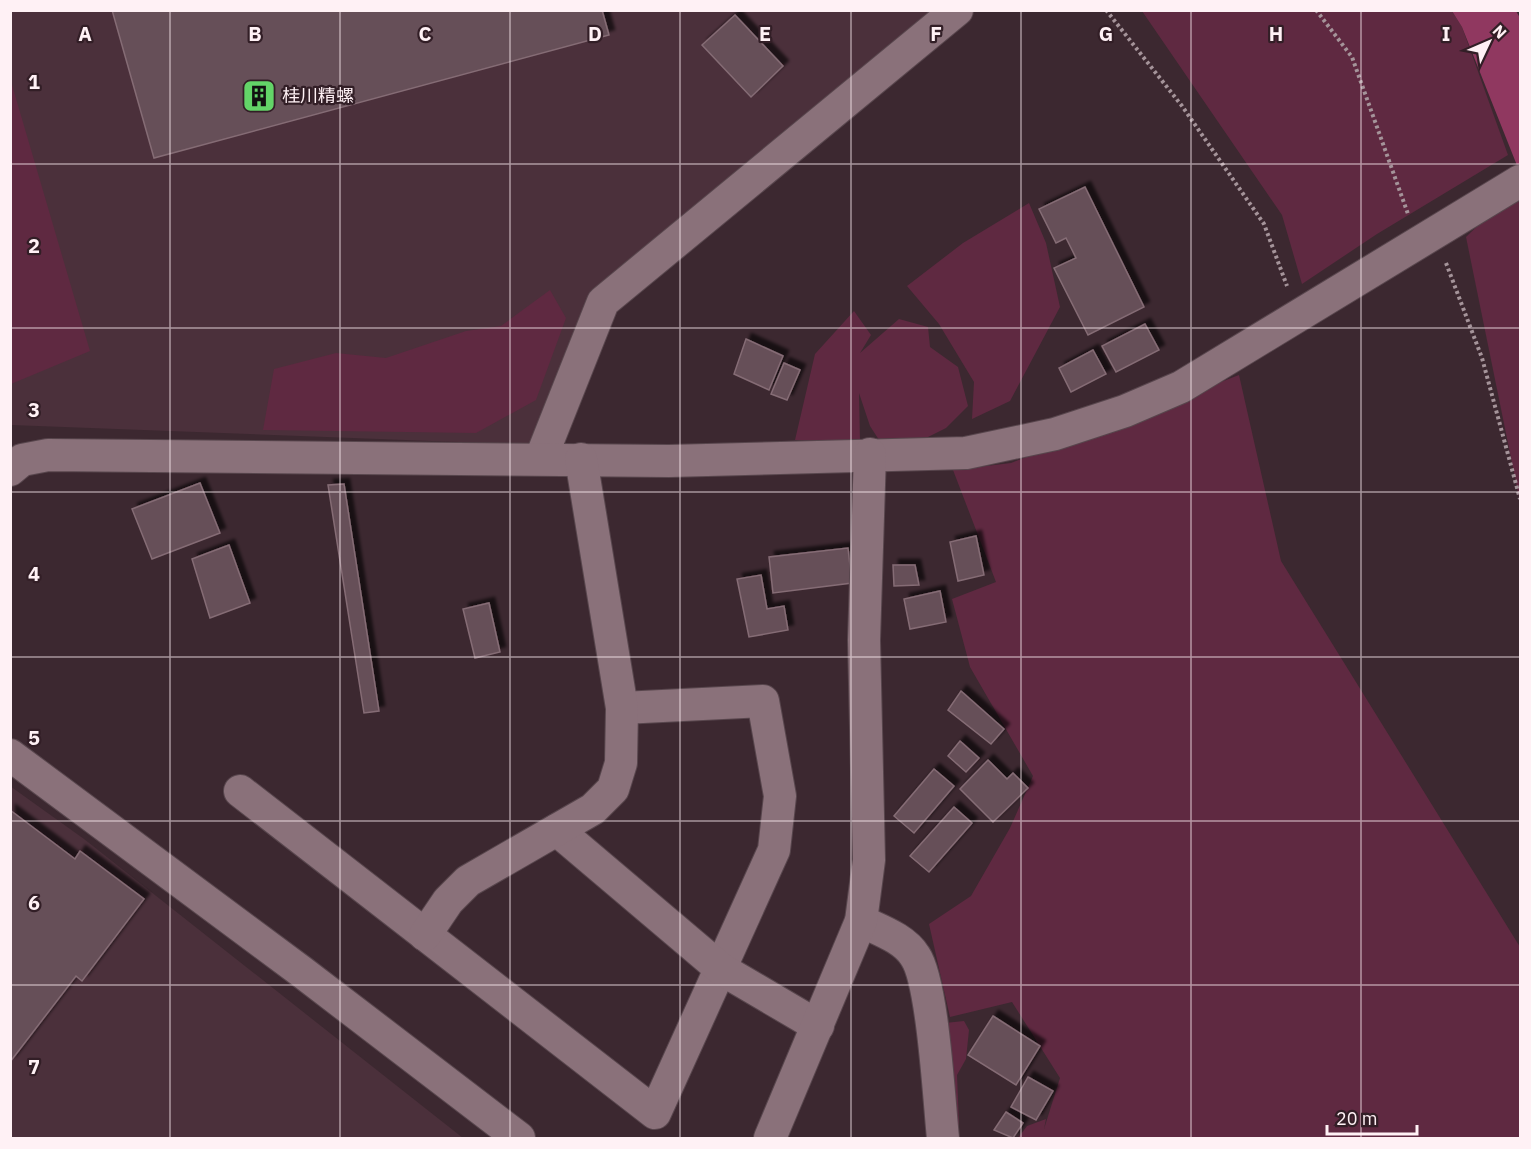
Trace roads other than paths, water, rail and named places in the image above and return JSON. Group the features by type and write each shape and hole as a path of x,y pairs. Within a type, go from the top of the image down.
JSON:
{"street":[{"path":"541,458 603,302 957,10"},
{"path":"10,470 22,460 48,455 669,461 966,453 1054,434 1125,411 1181,387 1521,181"},
{"path":"770,1138 861,921 869,860 864,640 870,454"},
{"path":"425,934 448,901 468,881 593,809 613,789 621,764 622,708 581,459"},
{"path":"240,791 655,1113 774,850 780,796 763,701 622,708"},
{"path":"10,755 302,972 519,1138"},
{"path":"557,830 721,969 818,1026"},
{"path":"861,921 906,945 917,957 927,996 943,1138"}],"place":[{"name":"桂川精螺","path":"259,96"}]}
